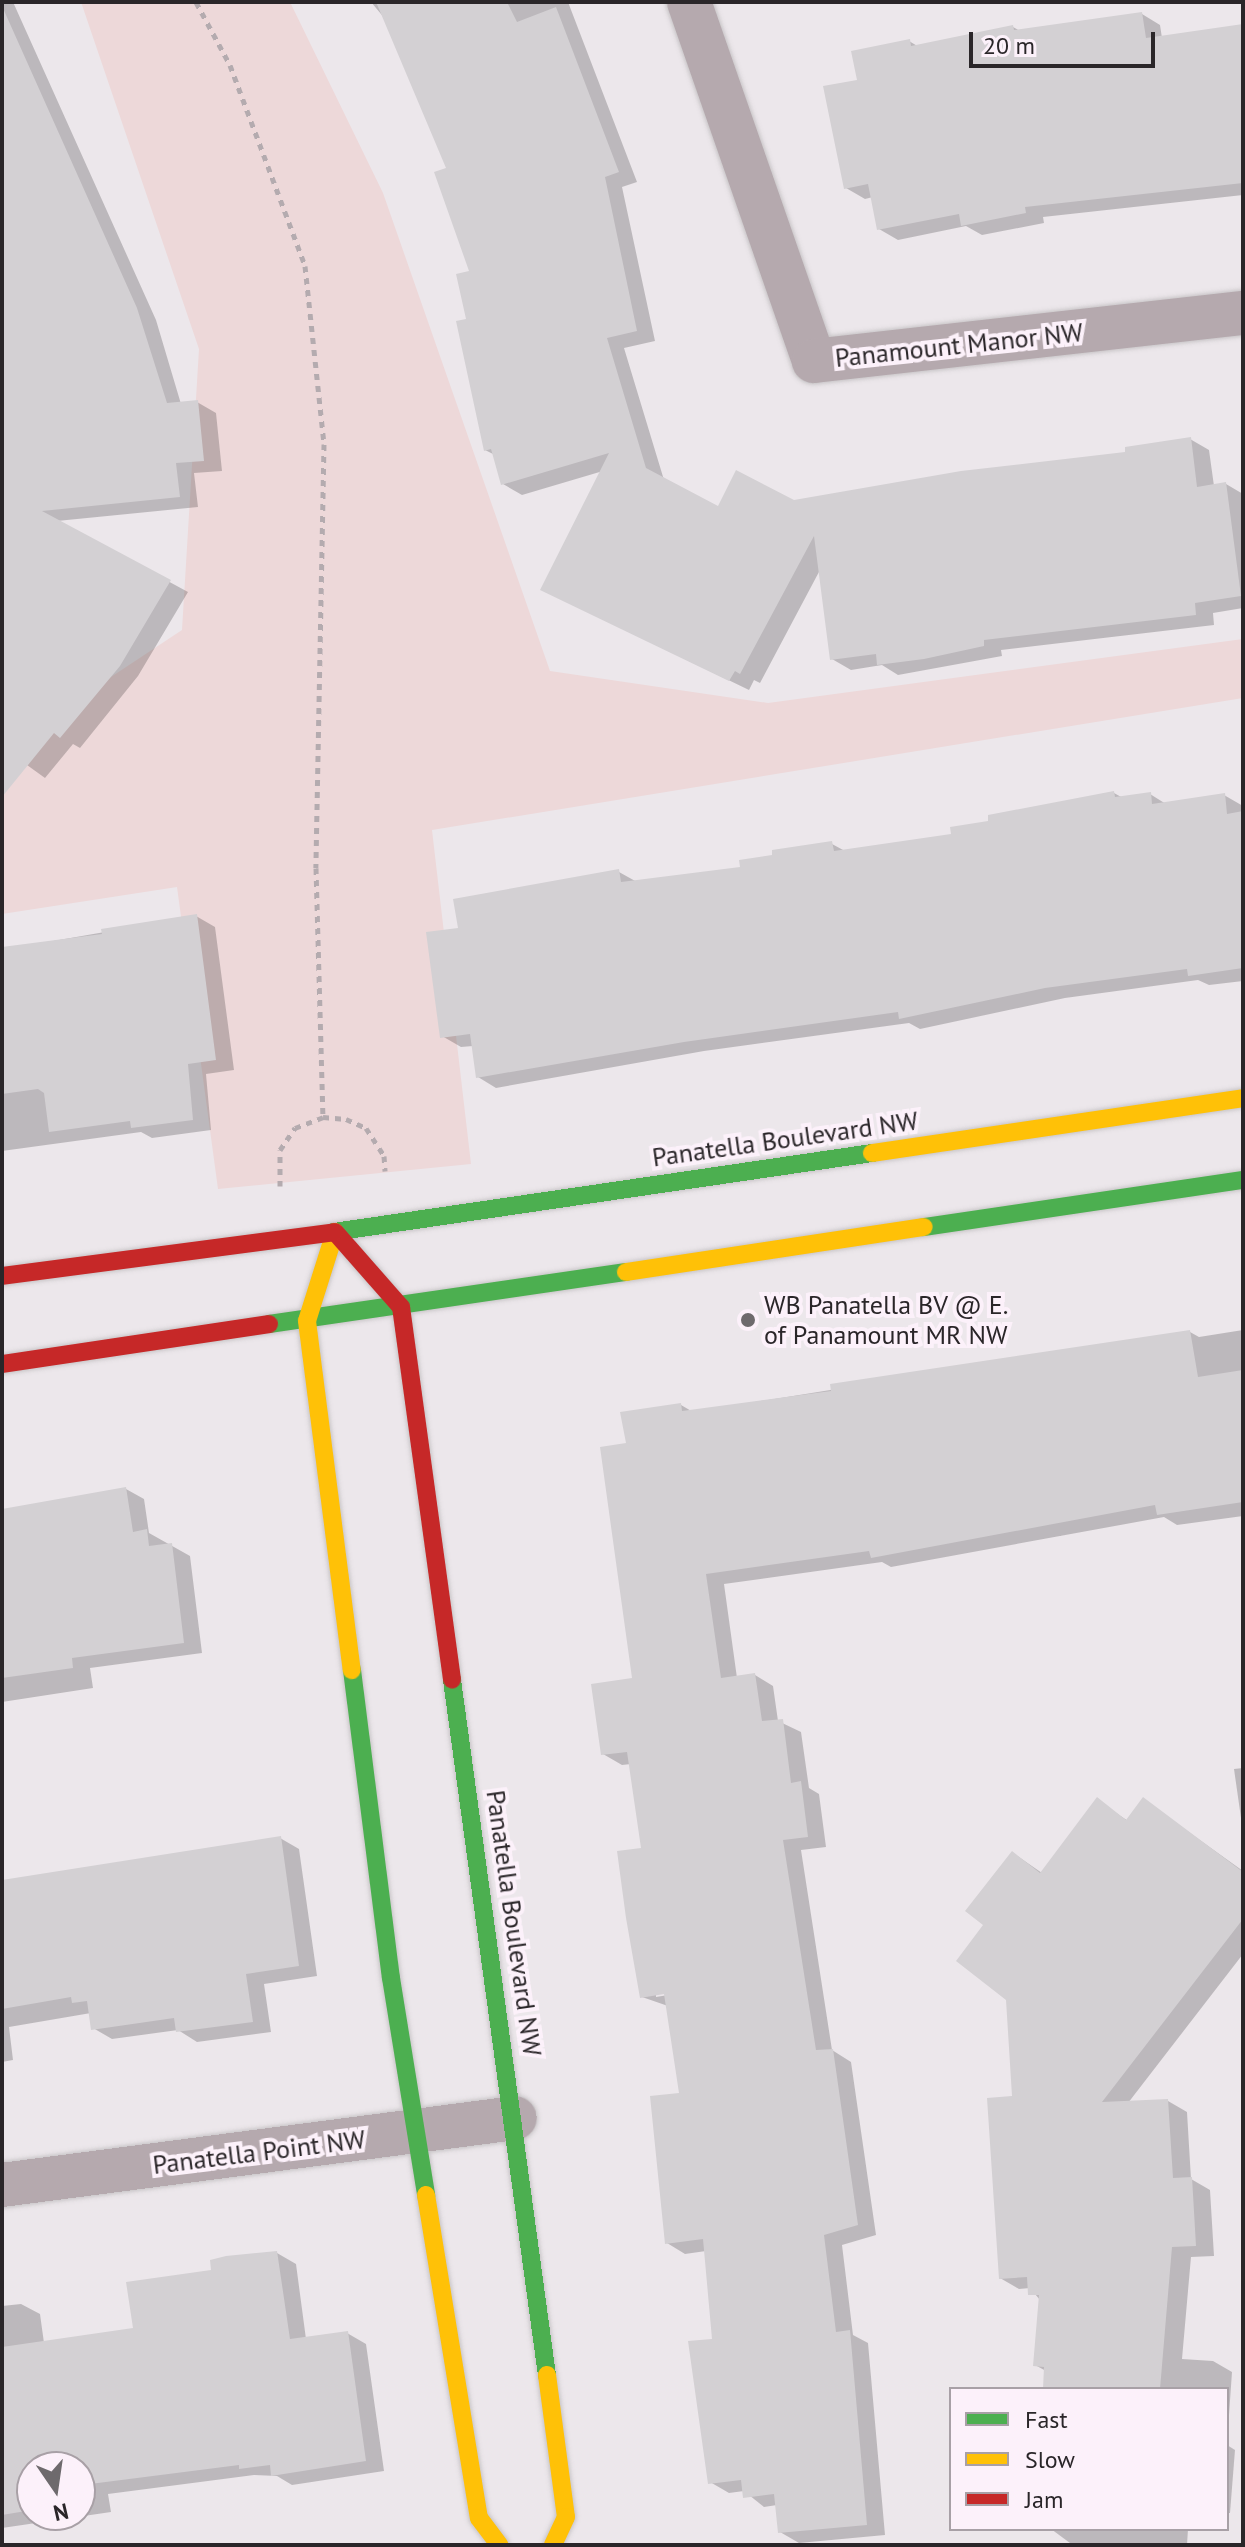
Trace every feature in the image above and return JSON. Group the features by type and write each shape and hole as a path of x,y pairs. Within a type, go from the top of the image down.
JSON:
{"street":[{"name":"Panamount Manor NW","path":"689,2 814,361 1243,313"},
{"name":"Panatella Boulevard NW","path":"2,1276 335,1232 1243,1098"},
{"path":"2,1364 1243,1180"},
{"path":"335,1232 401,1307"},
{"path":"335,1232 307,1321 391,1978 419,2132 479,2518 499,2545"},
{"name":"Panatella Boulevard NW","path":"401,1307 515,2118 566,2517 553,2545"},
{"name":"Panatella Point NW","path":"2,2185 515,2118"}],"path":[{"path":"196,2 230,65 305,266 324,444 316,868 323,1117"},
{"path":"286,1238 280,1150 295,1128 323,1117 346,1119 366,1128 384,1156 390,1224"}],"shaded area":[{"path":"81,2 290,2 383,193 550,671 768,703 1243,639 1243,698 432,830 471,1164 218,1189 177,887 2,914 2,749 182,630 199,349"}],"building":[{"path":"376,2 507,2 517,22 556,7 619,172 605,177 637,331 607,338 646,468 718,506 736,470 794,500 961,471 1125,452 1125,447 1191,437 1197,487 1226,482 1241,596 1195,603 1196,615 984,640 984,646 924,659 877,665 876,654 830,660 814,536 740,674 735,671 729,681 540,590 609,453 501,485 491,449 484,451 456,321 466,319 456,274 469,271 434,172 446,168"},
{"path":"2,6 137,308 167,403 198,400 204,461 176,463 180,497 42,511 171,580 120,666 60,738 54,733 2,797"},
{"path":"1142,12 1146,38 1243,24 1243,183 1025,207 1026,213 961,226 959,214 877,230 868,184 844,189 823,86 857,80 851,51 910,39 911,46 1013,25 1014,30"},
{"path":"1114,791 1115,797 1151,792 1152,804 1225,793 1227,814 1243,811 1243,968 1188,976 1187,969 1045,988 899,1019 898,1012 684,1042 476,1078 470,1034 440,1038 426,932 458,928 453,899 619,869 621,882 740,867 739,860 772,855 772,850 832,841 834,851 951,834 950,827 988,821 988,815"},
{"path":"197,914 216,1060 188,1064 193,1120 131,1128 130,1121 49,1132 44,1093 38,1089 2,1094 2,947 102,934 101,929"},
{"path":"1190,1330 1198,1377 1243,1370 1243,1502 1157,1515 1155,1505 871,1558 869,1551 706,1574 721,1678 755,1673 762,1721 783,1719 791,1783 801,1781 808,1837 783,1840 816,2050 833,2049 858,2225 824,2235 836,2332 850,2330 867,2525 778,2533 774,2494 743,2498 741,2480 708,2484 688,2341 712,2339 703,2239 665,2244 650,2096 679,2093 664,1994 640,1998 626,1918 617,1851 641,1848 627,1752 601,1755 591,1684 632,1678 600,1447 626,1443 620,1412 681,1403 682,1411 831,1391 830,1384"},
{"path":"126,1487 133,1532 147,1529 149,1546 172,1543 184,1643 72,1658 73,1668 2,1678 2,1509"},
{"path":"1097,1797 1126,1820 1143,1797 1243,1872 1243,1919 1102,2102 1168,2099 1173,2178 1192,2177 1196,2246 1172,2247 1160,2387 1043,2387 1044,2367 1033,2366 1039,2295 1028,2295 1027,2277 999,2279 987,2098 1012,2096 1006,2000 956,1961 983,1925 965,1911 1012,1851 1040,1873"},
{"path":"281,1836 299,1966 246,1974 253,2022 176,2032 174,2018 91,2030 87,2001 72,2003 71,1997 2,2009 2,1880"},
{"path":"277,2251 290,2339 348,2331 366,2461 271,2476 270,2465 239,2469 239,2465 96,2483 96,2451 16,2451 16,2513 2,2515 2,2347 133,2328 126,2282 211,2270 210,2260"}],"traffic: fast":[{"path":"334,1232 872,1153"},
{"path":"924,1227 1243,1180"},
{"path":"269,1324 626,1272"},
{"path":"352,1670 391,1978 426,2195"},
{"path":"452,1680 547,2375"}],"traffic: slow":[{"path":"872,1153 1243,1098"},
{"path":"626,1272 924,1227"},
{"path":"335,1232 307,1321 352,1670"},
{"path":"426,2195 479,2518 499,2545"},
{"path":"547,2375 566,2517 553,2545"}],"traffic: jam":[{"path":"2,1276 334,1232"},
{"path":"335,1232 401,1307 452,1680"},
{"path":"2,1364 269,1324"}],"place":[{"name":"WB Panatella BV @ E. of Panamount MR NW","path":"748,1320"}]}
